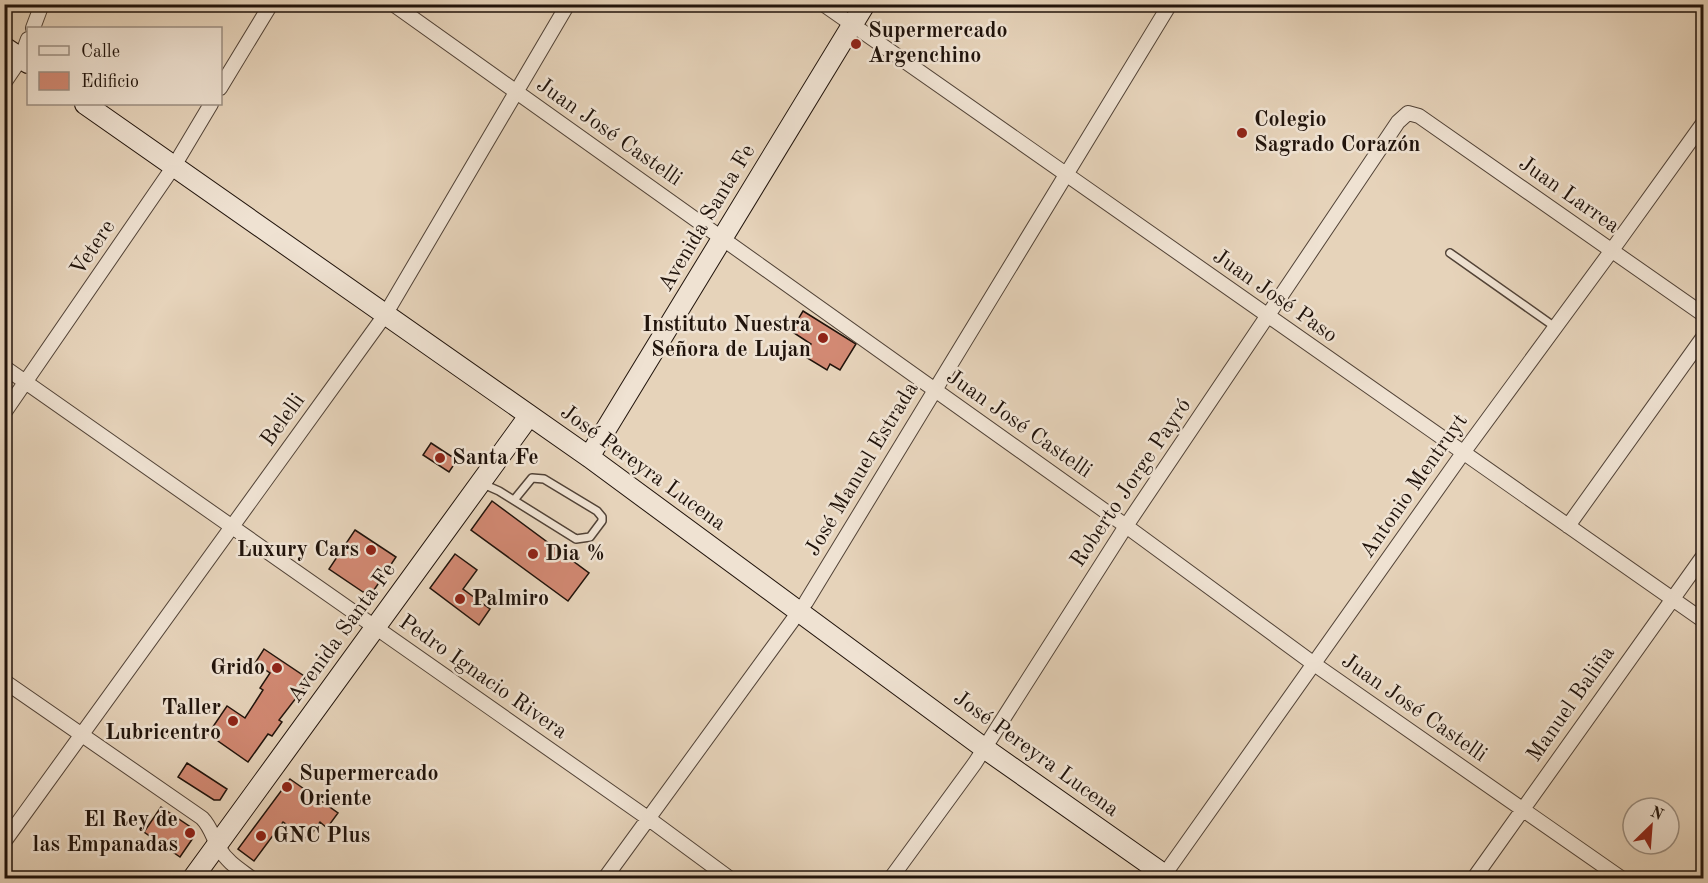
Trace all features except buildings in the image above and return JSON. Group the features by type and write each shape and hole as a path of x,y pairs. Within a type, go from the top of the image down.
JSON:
{"street":[{"path":"33,27 42,4"},
{"path":"222,85 271,4"},
{"name":"Juan José Castelli","path":"393,4 1126,526 1314,664 1621,879"},
{"name":"Belelli","path":"4,842 385,315 568,4"},
{"name":"Juan José Paso","path":"824,4 1704,621"},
{"name":"Avenida Santa Fe","path":"590,457 865,4"},
{"name":"José Manuel Estrada","path":"605,879 800,611 1170,4"},
{"path":"4,46 25,61 4,84"},
{"name":"José Pereyra Lucena","path":"86,105 590,457 984,748 1165,877"},
{"name":"Vetere","path":"4,413 174,166 210,105"},
{"name":"Juan Larrea","path":"1408,113 1419,116 1704,315"},
{"name":"Roberto Jorge Payró","path":"891,879 984,748 1126,526 1398,122 1408,113"},
{"name":"Antonio Mentruyt","path":"1165,877 1462,453 1704,122"},
{"path":"1568,526 1704,336"},
{"name":"Pedro Ignacio Rivera","path":"4,368 649,819 729,879"},
{"name":"Avenida Santa Fe","path":"193,879 529,416"},
{"name":"Manuel Baliña","path":"1473,879 1704,555"},
{"path":"4,681 202,818 209,825 217,846 231,863 251,879"}],"lane":[{"path":"1450,253 1555,327"},
{"path":"481,483 514,500 576,539 590,537 602,521 597,511 544,478 532,478 514,500"}],"place":[{"name":"Supermercado Argenchino","path":"856,44"},
{"name":"Colegio Sagrado Corazón","path":"1242,133"},
{"name":"Instituto Nuestra Señora de Lujan","path":"823,338"},
{"name":"Santa Fe","path":"440,458"},
{"name":"Luxury Cars","path":"371,550"},
{"name":"Dia %","path":"533,554"},
{"name":"Palmiro","path":"460,599"},
{"name":"Grido","path":"277,668"},
{"name":"Taller Lubricentro","path":"233,721"},
{"name":"Supermercado Oriente","path":"287,787"},
{"name":"El Rey de las Empanadas","path":"190,833"},
{"name":"GNC Plus","path":"261,836"}]}
